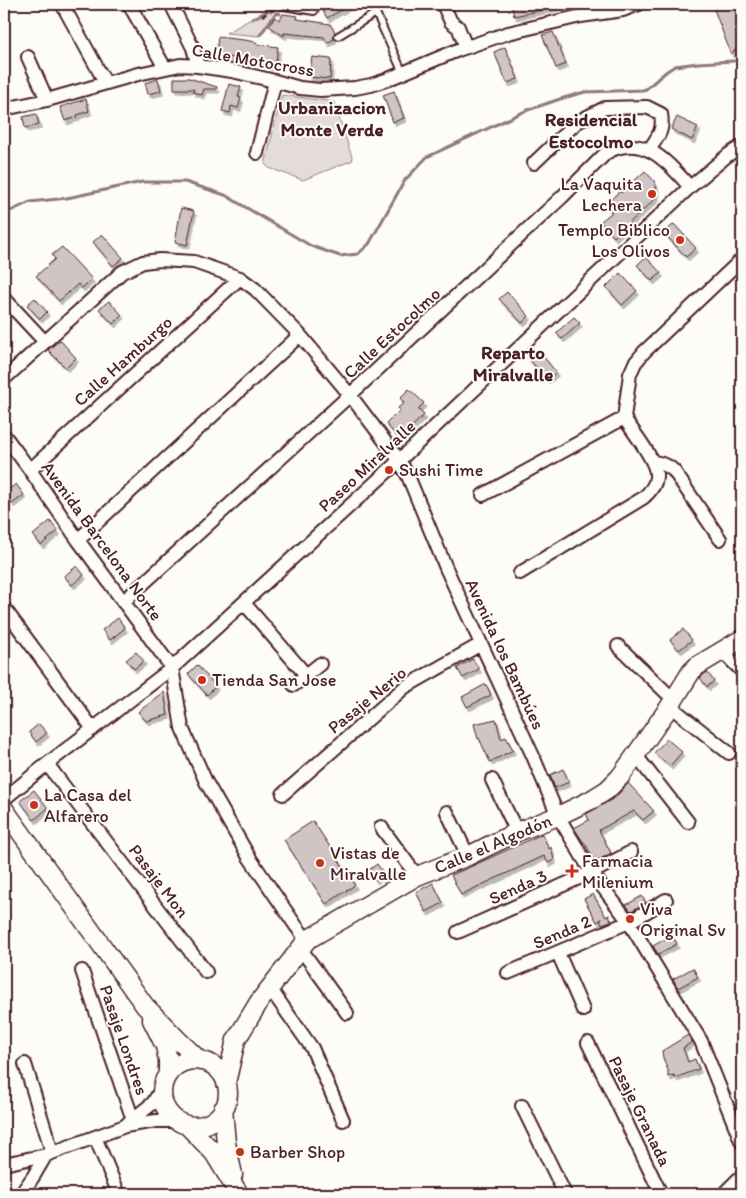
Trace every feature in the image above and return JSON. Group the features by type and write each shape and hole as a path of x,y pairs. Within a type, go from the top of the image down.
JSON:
{"main road":[{"path":"730,1194 742,1181"}],"street":[{"path":"62,4 105,82"},
{"path":"129,4 165,68"},
{"path":"171,4 194,48 198,66"},
{"path":"443,4 451,22 458,27 462,49"},
{"name":"Calle Motocross","path":"4,109 47,100 105,82 180,65 198,66 300,88 333,90 370,85 508,32 582,16 623,10 639,4"},
{"path":"28,57 47,100"},
{"path":"257,153 274,81"},
{"path":"534,163 577,122 605,108 647,107 661,114 662,124 660,133 649,150"},
{"name":"Calle Estocolmo","path":"123,602 350,395 562,197 606,153 612,149 625,146 649,150 664,160 690,188"},
{"name":"Paseo Miralvalle","path":"4,799 172,668 244,604 690,188 728,155 742,146"},
{"path":"520,573 644,498 650,491 655,483 656,473 653,462 624,418 630,374 635,363 644,352 742,258"},
{"name":"Avenida los Bambúes","path":"4,379 122,272 143,262 160,260 194,262 240,278 255,289 300,335 350,395 399,460 408,476 446,568 533,756 558,816 592,873 629,922 701,1041 742,1143"},
{"name":"Calle Hamburgo","path":"30,470 240,278"},
{"path":"4,298 45,342"},
{"path":"78,540 300,335"},
{"path":"483,495 624,418"},
{"name":"Avenida Barcelona Norte","path":"4,435 172,668"},
{"path":"653,462 670,466 720,539"},
{"path":"244,604 306,675"},
{"path":"4,608 93,728"},
{"name":"Calle el Algodón","path":"226,1083 236,1040 258,1002 303,944 417,876 468,856 517,832 558,816 607,790 620,777 635,756 691,672 697,666 742,639"},
{"name":"Pasaje Nerio","path":"283,794 405,687 481,644"},
{"path":"618,646 672,703 729,753"},
{"path":"722,651 742,672"},
{"path":"294,685 320,664"},
{"path":"172,668 182,728 206,782 249,857 296,926 303,944 347,1012"},
{"path":"635,756 688,822"},
{"name":"Pasaje Mon","path":"47,764 206,972"},
{"path":"492,780 517,832"},
{"path":"4,809 145,1006 178,1040 204,1062 217,1069 226,1083 227,1092 223,1109 217,1117 208,1123 198,1126 156,1121 129,1123"},
{"path":"447,812 468,856"},
{"path":"381,827 417,876"},
{"name":"Senda 3","path":"458,932 592,873 632,852"},
{"name":"Senda 2","path":"508,973 629,922 666,900"},
{"path":"558,953 583,1010"},
{"name":"Pasaje Londres","path":"82,971 129,1123"},
{"path":"269,987 312,1048 342,1120"},
{"path":"145,1006 165,1046 168,1060 162,1096 164,1106 170,1114 214,1154 238,1191"},
{"name":"Calle el Algodón","path":"204,1062 236,1040"},
{"name":"Pasaje Granada","path":"588,1043 661,1194"},
{"path":"4,1164 49,1154 129,1123 153,1103 174,1067 191,1060 204,1062"},
{"path":"21,1194 49,1154 26,1064"},
{"path":"522,1106 565,1194"},
{"path":"223,1109 226,1143 238,1191"},
{"path":"95,1137 119,1194"}],"lane":[{"path":"282,7 296,6 314,11"},
{"path":"338,36 376,13 404,73"}],"path":[{"path":"262,16 282,7"}],"shaded area":[{"path":"281,4 280,14 276,14 260,36 226,33"},
{"path":"282,95 334,102 353,160 303,180 269,168 265,164"}],"building":[{"path":"319,4 352,4 327,18"},
{"path":"511,4 557,4 557,7 514,16"},
{"path":"712,4 742,4 742,44 731,54"},
{"path":"283,14 298,16 297,19 330,24 335,32 334,39 327,43 324,37 284,33 284,36 269,26 275,17 280,20"},
{"path":"553,32 566,64 556,68 542,35"},
{"path":"218,37 278,47 275,67 265,66 266,61 216,56"},
{"path":"505,47 518,79 507,83 494,52"},
{"path":"312,57 331,59 330,79 309,77"},
{"path":"174,78 189,78 217,87 217,89 204,89 202,95 193,92 194,89 174,89"},
{"path":"158,79 161,91 148,94 145,83"},
{"path":"229,84 241,87 238,97 241,98 238,108 231,106 230,113 222,111"},
{"path":"394,91 404,118 393,122 383,95"},
{"path":"86,99 89,111 65,121 60,107"},
{"path":"36,114 39,125 25,128 23,117"},
{"path":"677,117 698,127 692,140 671,129"},
{"path":"645,171 655,182 656,198 614,237 600,222 612,212 605,205"},
{"path":"181,208 194,211 187,245 175,242"},
{"name":"Templo Biblico Los Olivos","path":"674,224 696,248 686,257 664,233"},
{"path":"102,234 123,258 113,266 93,242"},
{"path":"62,247 92,279 82,288 78,284 59,301 36,276 55,259 52,255"},
{"path":"646,257 661,273 652,281 637,265"},
{"path":"620,273 637,291 622,305 606,287"},
{"path":"507,292 529,316 522,323 499,299"},
{"path":"35,298 47,312 40,319 27,305"},
{"path":"109,301 122,315 113,324 99,309"},
{"path":"574,317 580,323 562,339 556,333"},
{"path":"60,340 76,358 66,368 48,350"},
{"path":"538,350 556,372 547,380 528,358"},
{"path":"409,389 424,403 418,409 424,415 403,435 396,435 386,424 400,410 398,408 404,403 400,398"},
{"path":"16,484 24,495 12,504 4,493"},
{"path":"50,521 58,531 41,545 33,535"},
{"path":"77,566 84,575 72,585 64,576"},
{"path":"118,618 125,628 110,640 102,630"},
{"path":"683,629 692,640 679,650 670,640"},
{"path":"136,652 144,661 134,669 126,660"},
{"path":"473,659 479,669 463,678 457,668"},
{"name":"Tienda San Jose","path":"197,665 216,686 207,695 188,674"},
{"path":"707,672 714,681 707,687 700,678"},
{"path":"486,684 491,695 467,707 462,697"},
{"path":"164,692 168,715 146,721 138,712"},
{"path":"496,719 501,739 506,737 513,750 490,762 478,739 474,724"},
{"path":"39,724 47,733 36,742 29,732"},
{"path":"667,739 682,752 670,766 654,753"},
{"path":"563,769 569,782 555,788 550,775"},
{"path":"628,783 654,811 643,820 634,811 599,830 611,853 595,862 574,828 589,820 586,814 616,797"},
{"name":"La Casa del Alfarero","path":"34,790 48,808 34,820 20,801"},
{"name":"Vistas de Miralvalle","path":"313,821 355,885 326,904 284,840"},
{"path":"542,834 549,849 551,847 554,860 548,863 544,856 461,895 451,875"},
{"path":"377,864 384,874 375,880 369,870"},
{"path":"433,883 443,903 426,912 416,892"},
{"path":"593,894 606,917 609,915 611,921 602,924 600,920 597,922 584,899"},
{"path":"642,896 646,903 631,911 626,905"},
{"path":"672,935 677,944 658,954 653,946"},
{"path":"693,968 698,977 678,988 673,979"},
{"path":"688,1035 692,1042 683,1048 688,1062 695,1059 699,1069 675,1078 674,1075 668,1077 668,1070 662,1051"}],"waterway":[{"path":"252,19 281,4"},
{"path":"260,35 276,13 280,14"},
{"path":"4,214 30,202 67,198 142,182 185,182 225,195 311,246 340,256 358,254 369,244 405,180 427,157 525,111 560,99 585,92 643,90 675,66 734,61"}],"place":[{"name":"La Vaquita Lechera","path":"652,194"},
{"name":"Templo Biblico Los Olivos","path":"680,240"},
{"name":"Sushi Time","path":"389,470"},
{"name":"Tienda San Jose","path":"202,680"},
{"name":"La Casa del Alfarero","path":"34,805"},
{"name":"Vistas de Miralvalle","path":"320,863"},
{"name":"Farmacia Milenium","path":"572,871"},
{"name":"Viva Original Sv","path":"630,919"},
{"name":"Barber Shop","path":"240,1152"}],"district":[{"name":"Urbanizacion Monte Verde","path":"332,118"},
{"name":"Residencial Estocolmo","path":"591,130"},
{"name":"Reparto Miralvalle","path":"513,363"}]}
